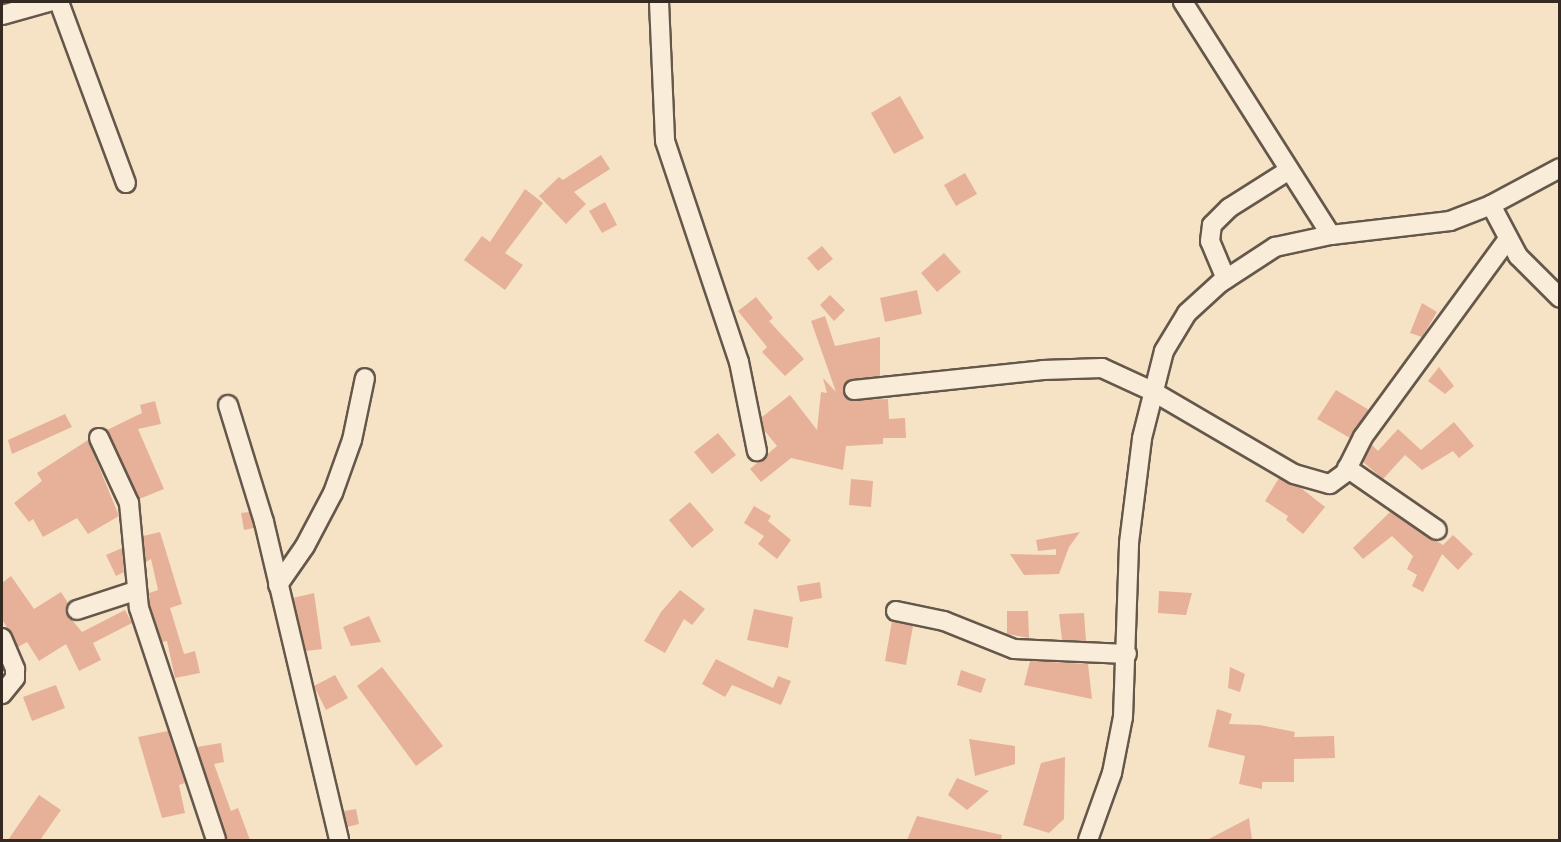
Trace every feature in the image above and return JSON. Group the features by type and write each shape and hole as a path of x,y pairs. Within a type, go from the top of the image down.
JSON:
{"street":[{"path":"2,15 49,2"},
{"path":"59,2 126,183"},
{"path":"659,2 665,141 739,362 757,451"},
{"path":"1183,2 1331,235"},
{"path":"1088,840 1112,773 1123,717 1127,654 1129,543 1142,438 1152,391 1164,351 1187,313 1226,279 1275,247 1331,235 1450,221 1491,205 1560,168"},
{"path":"1226,279 1210,241 1212,225 1229,208 1289,170"},
{"path":"1491,205 1508,239 1524,262 1560,298"},
{"path":"854,390 1071,368 1102,368 1152,391 1240,445 1310,482 1330,484 1340,480 1363,437 1508,239"},
{"path":"278,585 305,546 333,493 352,440 365,378"},
{"path":"228,405 264,522 339,840"},
{"path":"99,438 129,503 138,565 135,591 181,743 216,840"},
{"path":"1347,468 1437,530"},
{"path":"77,610 135,591"},
{"path":"896,611 944,621 1014,649 1127,654"},
{"path":"2,638 15,669 15,678 2,694"}],"building":[{"path":"900,96 924,138 894,154 871,113"},
{"path":"601,155 610,169 574,192 586,204 566,224 539,196 559,177 563,180"},
{"path":"965,173 977,194 956,206 944,185"},
{"path":"525,189 543,203 505,253 523,265 505,290 464,260 482,236 490,242"},
{"path":"605,202 617,225 602,233 589,211"},
{"path":"822,246 833,259 818,271 807,258"},
{"path":"944,253 961,272 937,292 921,273"},
{"path":"917,290 922,314 885,322 880,298"},
{"path":"830,295 845,310 834,321 820,305"},
{"path":"756,297 773,318 769,321 804,359 785,376 762,352 767,347 738,311"},
{"path":"1422,303 1437,312 1422,337 1410,333"},
{"path":"825,316 835,346 880,337 880,376 848,381 843,392 850,400 888,399 889,419 905,418 906,438 883,438 883,444 846,446 843,470 791,458 761,482 750,469 777,446 764,430 762,417 790,395 817,430 821,392 827,393 823,378 836,392 811,321"},
{"path":"1439,367 1454,386 1445,394 1428,381"},
{"path":"1336,390 1369,410 1350,438 1317,419"},
{"path":"155,401 161,424 138,429 164,489 139,499 107,430 142,413 140,405"},
{"path":"65,414 72,427 12,454 8,440"},
{"path":"1454,422 1474,446 1459,458 1453,451 1422,470 1405,455 1383,479 1363,462 1372,445 1378,451 1398,429 1421,450"},
{"path":"718,433 736,455 712,474 694,452"},
{"path":"88,440 119,516 88,534 77,518 43,537 33,519 29,522 14,503 42,481 37,473"},
{"path":"1279,478 1301,488 1325,507 1303,534 1286,520 1288,516 1265,501"},
{"path":"851,479 873,481 871,507 849,505"},
{"path":"690,502 714,530 692,548 669,520"},
{"path":"754,506 771,516 768,521 791,540 777,559 758,544 764,536 744,523"},
{"path":"249,512 254,528 244,530 241,513"},
{"path":"1390,512 1443,545 1453,535 1473,554 1458,570 1442,554 1423,592 1412,586 1417,575 1407,569 1413,556 1392,536 1363,559 1353,548"},
{"path":"160,532 182,604 170,608 184,654 195,651 200,673 175,678 167,641 162,642 150,606 149,593 158,590 151,559 146,562 143,536"},
{"path":"1080,532 1069,547 1059,574 1024,575 1010,554 1056,555 1056,549 1038,551 1036,540"},
{"path":"122,548 124,572 116,576 106,555"},
{"path":"11,576 34,609 61,592 68,603 67,614 82,632 125,610 132,623 93,643 101,660 79,671 66,644 39,661 27,642 18,647 2,619 2,583"},
{"path":"820,582 822,598 800,602 797,586"},
{"path":"680,590 705,609 692,625 684,619 665,653 644,641 661,612"},
{"path":"1159,591 1192,593 1186,615 1158,613"},
{"path":"314,593 322,649 306,651 293,598"},
{"path":"754,609 793,617 788,648 747,640"},
{"path":"1007,611 1028,611 1029,638 1007,634"},
{"path":"1084,613 1086,641 1062,640 1059,614"},
{"path":"369,616 381,642 351,646 343,627"},
{"path":"892,621 913,626 906,665 885,661"},
{"path":"716,659 773,688 778,676 791,681 781,705 732,685 725,697 702,684"},
{"path":"1030,661 1088,664 1092,699 1024,685"},
{"path":"382,667 443,746 416,766 357,686"},
{"path":"1230,667 1245,674 1240,692 1228,688"},
{"path":"961,670 986,679 981,693 957,685"},
{"path":"335,675 348,698 326,710 314,686"},
{"path":"56,685 65,708 32,721 23,697"},
{"path":"1217,709 1232,714 1229,724 1260,725 1295,732 1294,737 1334,736 1335,758 1294,759 1294,782 1262,782 1262,789 1239,784 1245,756 1208,747"},
{"path":"168,731 185,783 179,785 185,813 162,818 138,737"},
{"path":"969,739 1015,746 1015,764 975,776"},
{"path":"221,743 224,762 214,764 231,811 238,808 250,840 227,840 197,747"},
{"path":"1065,757 1064,819 1049,833 1023,825 1041,763"},
{"path":"957,778 989,791 967,810 948,795"},
{"path":"39,795 61,810 40,840 8,840"},
{"path":"356,809 359,824 347,827 344,811"},
{"path":"917,816 1002,835 1001,840 907,840"},
{"path":"1249,818 1252,840 1207,840"}]}
